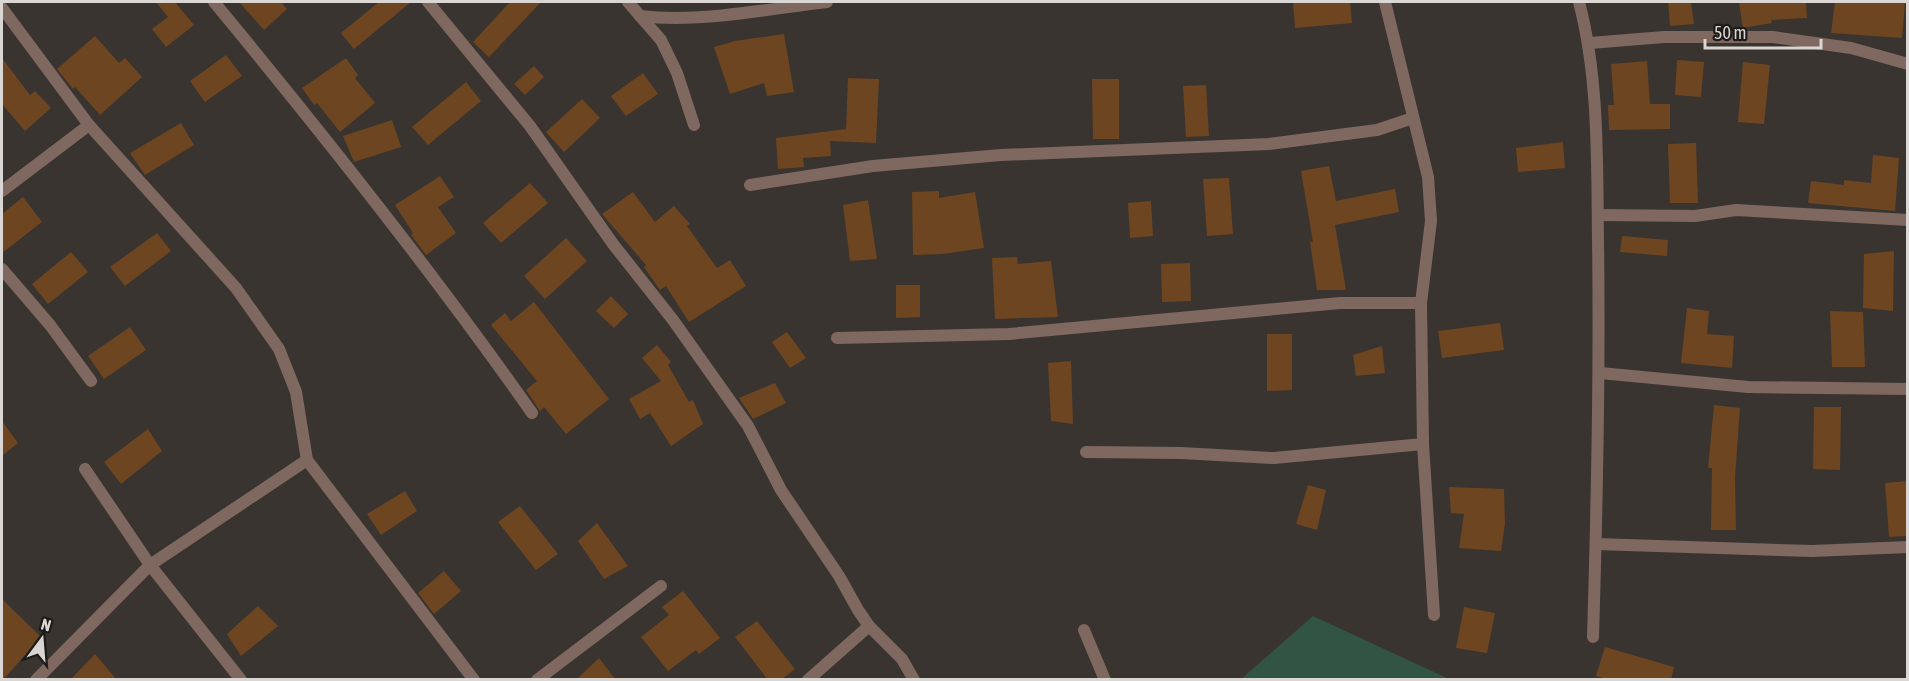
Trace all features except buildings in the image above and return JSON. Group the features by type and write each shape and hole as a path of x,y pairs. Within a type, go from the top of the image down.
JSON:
{"street":[{"path":"214,2 275,75 475,334 532,413"},
{"path":"428,2 530,126 613,244 673,320 741,416 781,490 839,576 869,626 902,658 914,680"},
{"path":"628,2 661,40 677,73 694,125"},
{"path":"640,16 662,18 717,15 827,2"},
{"path":"1385,2 1428,177 1431,221 1420,303 1423,444 1434,615"},
{"path":"1579,2 1590,43 1598,215 1600,373 1593,637"},
{"path":"2,9 88,125 236,288 279,349 296,392 307,460 474,680"},
{"path":"1590,43 1664,37 1773,37 1851,48 1908,64"},
{"path":"750,185 873,166 1001,155 1269,144 1377,130 1413,118"},
{"path":"2,191 88,125"},
{"path":"1598,215 1695,216 1736,210 1908,220"},
{"path":"2,269 50,325 91,381"},
{"path":"837,338 1009,334 1340,303 1420,303"},
{"path":"1600,373 1748,387 1908,389"},
{"path":"1086,452 1181,453 1274,458 1423,444"},
{"path":"36,680 150,565 307,460"},
{"path":"85,469 150,565 241,680"},
{"path":"1596,544 1812,551 1908,547"},
{"path":"537,680 661,586"},
{"path":"808,680 869,626"},
{"path":"1084,630 1105,680"}],"green space":[{"path":"1313,616 1449,679 1241,679"}]}
